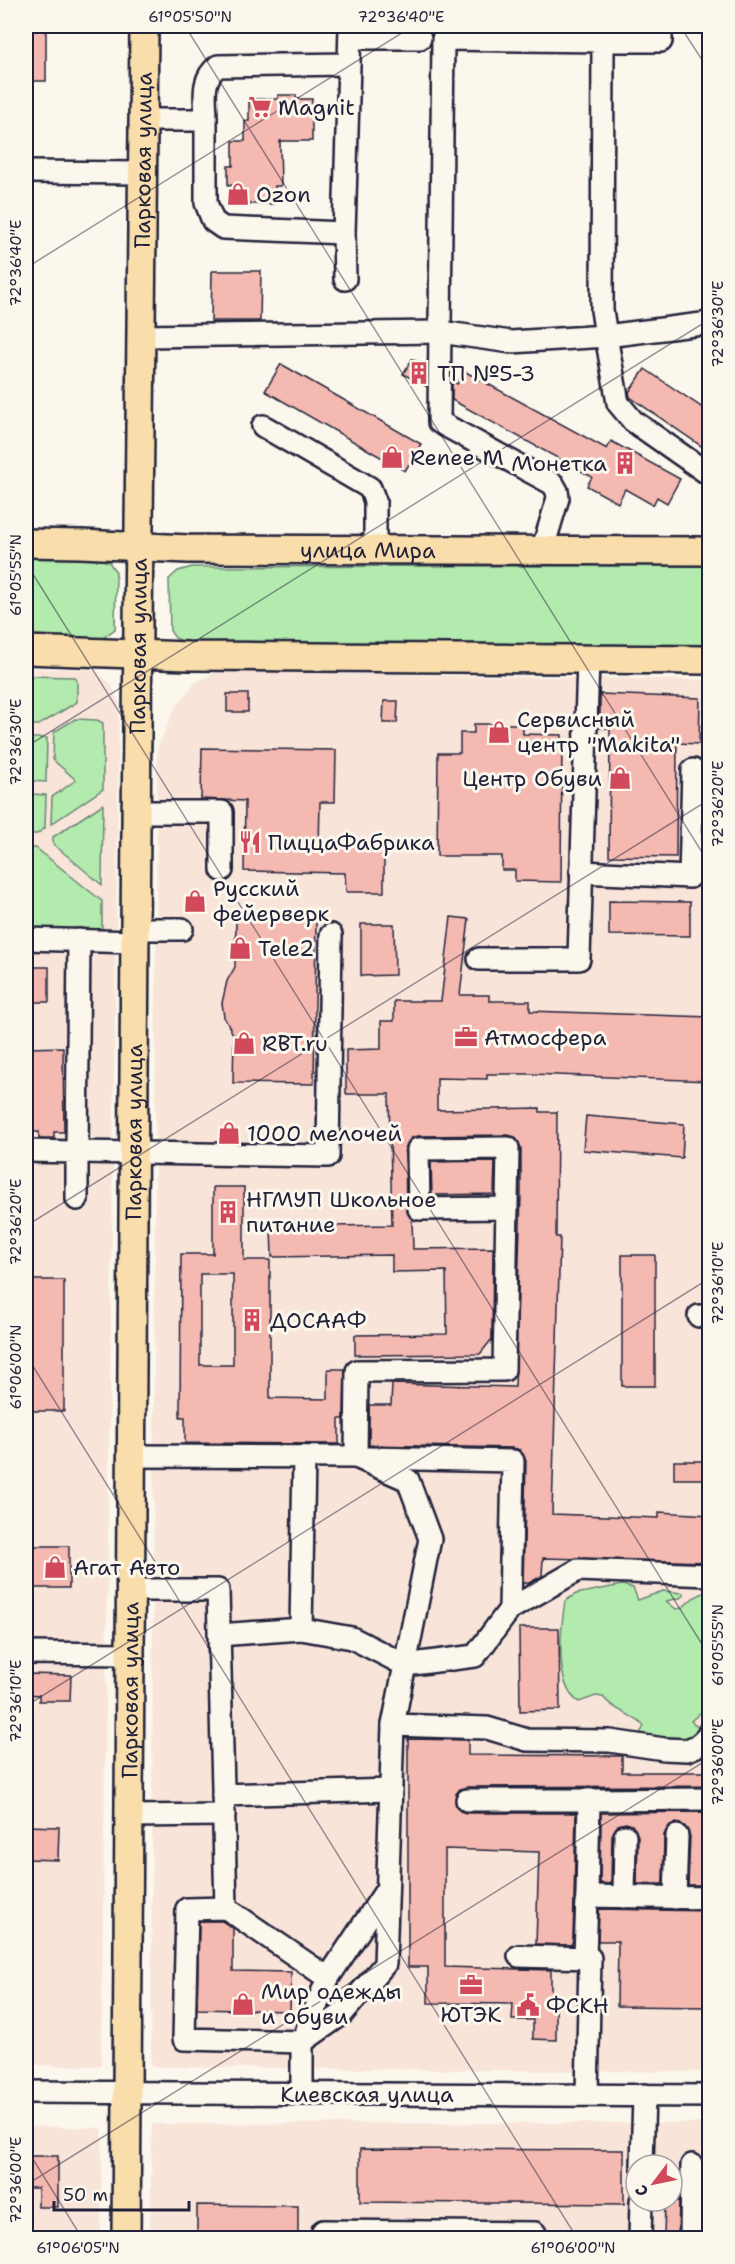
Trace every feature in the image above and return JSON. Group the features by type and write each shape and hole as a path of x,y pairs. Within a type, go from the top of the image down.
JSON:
{"main road":[{"name":"Парковая улица","path":"126,2238 133,1152 144,26"},
{"name":"улица Мира","path":"26,543 188,549 710,551"},
{"path":"26,650 139,654 710,660"}],"street":[{"path":"345,279 344,233 350,32 420,32 443,39 661,41 661,26"},
{"path":"443,39 439,422 553,484 558,498 542,551"},
{"path":"603,40 602,310 618,403 633,421 710,475"},
{"path":"344,233 223,228 213,221 206,203 206,80 208,73 218,66 349,64"},
{"path":"144,120 206,120"},
{"path":"26,172 68,167 143,173"},
{"path":"142,336 440,332 511,342 606,336 710,323"},
{"path":"263,426 370,489 375,501 375,551"},
{"path":"479,959 579,959 588,659"},
{"path":"581,872 690,877 693,770"},
{"path":"137,812 222,812 222,870"},
{"path":"26,939 79,940 182,929"},
{"path":"26,1151 328,1156 331,934"},
{"path":"77,1198 79,940"},
{"path":"356,1457 357,1371 504,1370 507,1208 508,1148 418,1149 419,1209 507,1208"},
{"path":"131,1456 356,1457 513,1461 510,1609"},
{"path":"301,1629 304,1457"},
{"path":"328,1978 226,1908 187,1909 184,2039 302,2042 342,2014 385,1964 393,1725 430,1539 408,1480 356,1457"},
{"path":"219,1635 301,1629 352,1638 405,1665 475,1656 510,1609 578,1570 710,1575"},
{"path":"130,1590 218,1590 226,1908"},
{"path":"26,1653 130,1654"},
{"path":"393,1725 487,1728 528,1740 610,1741 687,1750 699,1745 710,1731"},
{"path":"129,1816 391,1790"},
{"path":"466,1800 710,1799"},
{"path":"585,1957 589,1800"},
{"path":"624,1897 625,1836"},
{"path":"675,1898 676,1836"},
{"path":"302,2094 302,2042 328,1978 387,1889"},
{"path":"587,1896 710,1898"},
{"path":"519,1956 590,1958 587,2094"},
{"name":"Киевская улица","path":"26,2092 710,2096"},
{"path":"642,2153 644,2095"},
{"path":"691,2238 692,2165"},
{"path":"640,2238 641,2213"},
{"path":"323,2238 323,2231 535,2233 534,2238"}],"shaded area":[{"path":"26,668 95,670 111,684 119,703 101,2066 26,2065"},
{"path":"218,671 709,680 709,2072 151,2067 157,749 175,708 196,682"},
{"path":"709,2123 709,2238 150,2238 152,2124"},
{"path":"26,2126 102,2128 101,2238 26,2238"}],"green space":[{"path":"26,557 98,558 109,562 116,572 115,629 100,640 26,639"},
{"path":"709,565 709,649 189,644 175,638 170,631 169,579 178,571 192,567"},
{"path":"26,676 75,677 77,702 39,725 26,725"},
{"path":"75,719 97,720 103,723 103,789 51,824 52,797 76,780 53,760 54,732"},
{"path":"32,738 47,738 46,782 31,781"},
{"path":"31,794 46,795 45,828 37,834 30,834"},
{"path":"103,804 102,885 53,844 53,837"},
{"path":"26,848 36,848 102,901 102,931 26,930"},
{"path":"622,1585 633,1588 638,1600 663,1591 683,1593 684,1595 680,1598 666,1601 676,1609 682,1608 693,1598 709,1590 709,1705 691,1721 702,1731 686,1745 652,1735 644,1739 640,1734 644,1726 639,1722 603,1697 596,1696 579,1702 565,1683 561,1640 565,1601 576,1594"}],"building":[{"path":"26,26 46,26 46,81 26,81"},
{"path":"278,95 296,95 296,99 312,99 312,141 280,141 281,186 275,186 275,204 233,204 233,185 228,186 228,166 233,166 233,141 245,141 245,121 249,121 249,99 278,99"},
{"path":"212,271 261,271 260,321 211,321"},
{"name":"ТП №5-3","path":"412,359 427,367 426,386 403,374"},
{"path":"281,364 421,444 405,471 265,391"},
{"path":"645,369 710,413 710,452 630,397 629,392"},
{"path":"464,371 607,449 611,441 680,479 667,503 657,497 653,505 625,489 618,503 587,486 592,477 452,400 452,381 457,384"},
{"path":"227,694 248,694 248,712 227,712"},
{"path":"600,694 700,698 699,744 677,743 676,857 609,856 610,728 600,728"},
{"path":"384,701 398,701 397,723 383,723"},
{"path":"474,724 523,724 523,734 562,735 561,882 515,881 515,870 502,870 502,856 437,856 438,753 460,753 460,733 474,733"},
{"path":"202,748 336,750 335,802 320,802 319,847 384,845 384,892 346,892 345,873 244,871 245,801 201,799"},
{"path":"609,901 690,902 690,936 609,935"},
{"path":"451,917 469,919 460,995 489,995 489,1001 530,1001 530,1011 710,1017 710,1081 531,1074 487,1074 487,1079 437,1078 437,1110 540,1108 540,1112 557,1112 556,1237 560,1237 552,1514 659,1518 659,1512 710,1515 710,1562 543,1558 542,1576 529,1583 523,1583 526,1461 520,1450 369,1445 369,1405 391,1405 392,1384 515,1387 521,1148 515,1137 508,1135 418,1136 411,1138 405,1149 406,1209 412,1220 413,1249 493,1248 492,1339 480,1354 355,1355 355,1335 447,1334 446,1271 392,1272 392,1255 272,1257 271,1227 392,1225 389,1094 346,1094 346,1050 381,1049 381,1021 394,1021 394,1001 441,1001"},
{"path":"236,919 316,920 314,1084 233,1083 234,1036 224,1017 222,1003 227,981 235,967"},
{"path":"361,924 394,924 395,975 361,976"},
{"path":"34,967 49,967 49,1002 34,1002"},
{"path":"63,1047 64,1132 54,1132 54,1138 39,1138 39,1132 26,1132 26,1097 30,1097 30,1048"},
{"path":"586,1116 684,1124 682,1158 583,1150"},
{"path":"495,1161 494,1194 432,1195 431,1162"},
{"path":"213,1187 244,1187 244,1260 270,1260 270,1398 328,1399 328,1369 345,1369 344,1419 339,1419 339,1444 185,1443 185,1417 180,1417 181,1254 213,1254","holes":["200,1274 233,1274 233,1365 200,1365"]},
{"path":"622,1255 655,1255 655,1386 622,1386"},
{"path":"26,1280 64,1280 64,1411 26,1411"},
{"path":"674,1461 710,1461 710,1479 674,1479"},
{"name":"Агат Авто","path":"26,1546 69,1546 69,1588 26,1588"},
{"path":"519,1628 559,1628 560,1710 520,1711"},
{"path":"26,1674 71,1675 70,1701 39,1701 39,1695 26,1694"},
{"path":"408,1739 468,1740 468,1755 622,1756 622,1772 710,1772 710,1786 467,1787 460,1789 456,1794 456,1806 460,1811 466,1813 576,1813 573,1940 571,1945 536,1944 539,1852 445,1849 445,1967 551,1970 551,2010 556,2010 556,2040 533,2039 533,2020 512,2020 513,2004 428,2003 428,1967 408,1967"},
{"path":"710,1812 710,1885 688,1885 690,1836 684,1826 677,1823 670,1825 664,1835 663,1884 637,1884 638,1836 632,1825 626,1823 618,1825 612,1835 611,1884 600,1883 601,1813"},
{"path":"26,1826 59,1827 58,1860 26,1859"},
{"path":"599,1909 710,1911 710,2007 617,2006 618,1941 598,1941"},
{"path":"199,1921 222,1921 233,1928 233,1971 291,1972 290,2011 197,2009"},
{"path":"360,2149 624,2150 624,2204 360,2202"},
{"path":"26,2156 58,2156 58,2207 38,2207 38,2188 26,2188"},
{"path":"197,2205 298,2206 298,2238 197,2238"},
{"path":"665,2213 679,2213 678,2238 664,2238"}],"place":[{"name":"Magnit","path":"260,107"},
{"name":"Ozon","path":"238,194"},
{"name":"ТП №5-3","path":"419,373"},
{"name":"Renee M","path":"392,457"},
{"name":"Монетка","path":"625,463"},
{"name":"Сервисный центр \"Makita\"","path":"499,732"},
{"name":"Центр Обуви","path":"620,778"},
{"name":"ПиццаФабрика","path":"250,842"},
{"name":"Русский фейерверк","path":"195,901"},
{"name":"Tele2","path":"240,948"},
{"name":"Атмосфера","path":"466,1037"},
{"name":"RBT.ru","path":"244,1043"},
{"name":"1000 мелочей","path":"229,1133"},
{"name":"НГМУП Школьное питание","path":"228,1212"},
{"name":"ДОСААФ","path":"252,1320"},
{"name":"Агат Авто","path":"55,1567"},
{"name":"ЮТЭК","path":"471,1985"},
{"name":"Мир одежды и обуви","path":"243,2004"},
{"name":"ФСКН","path":"528,2005"}]}
